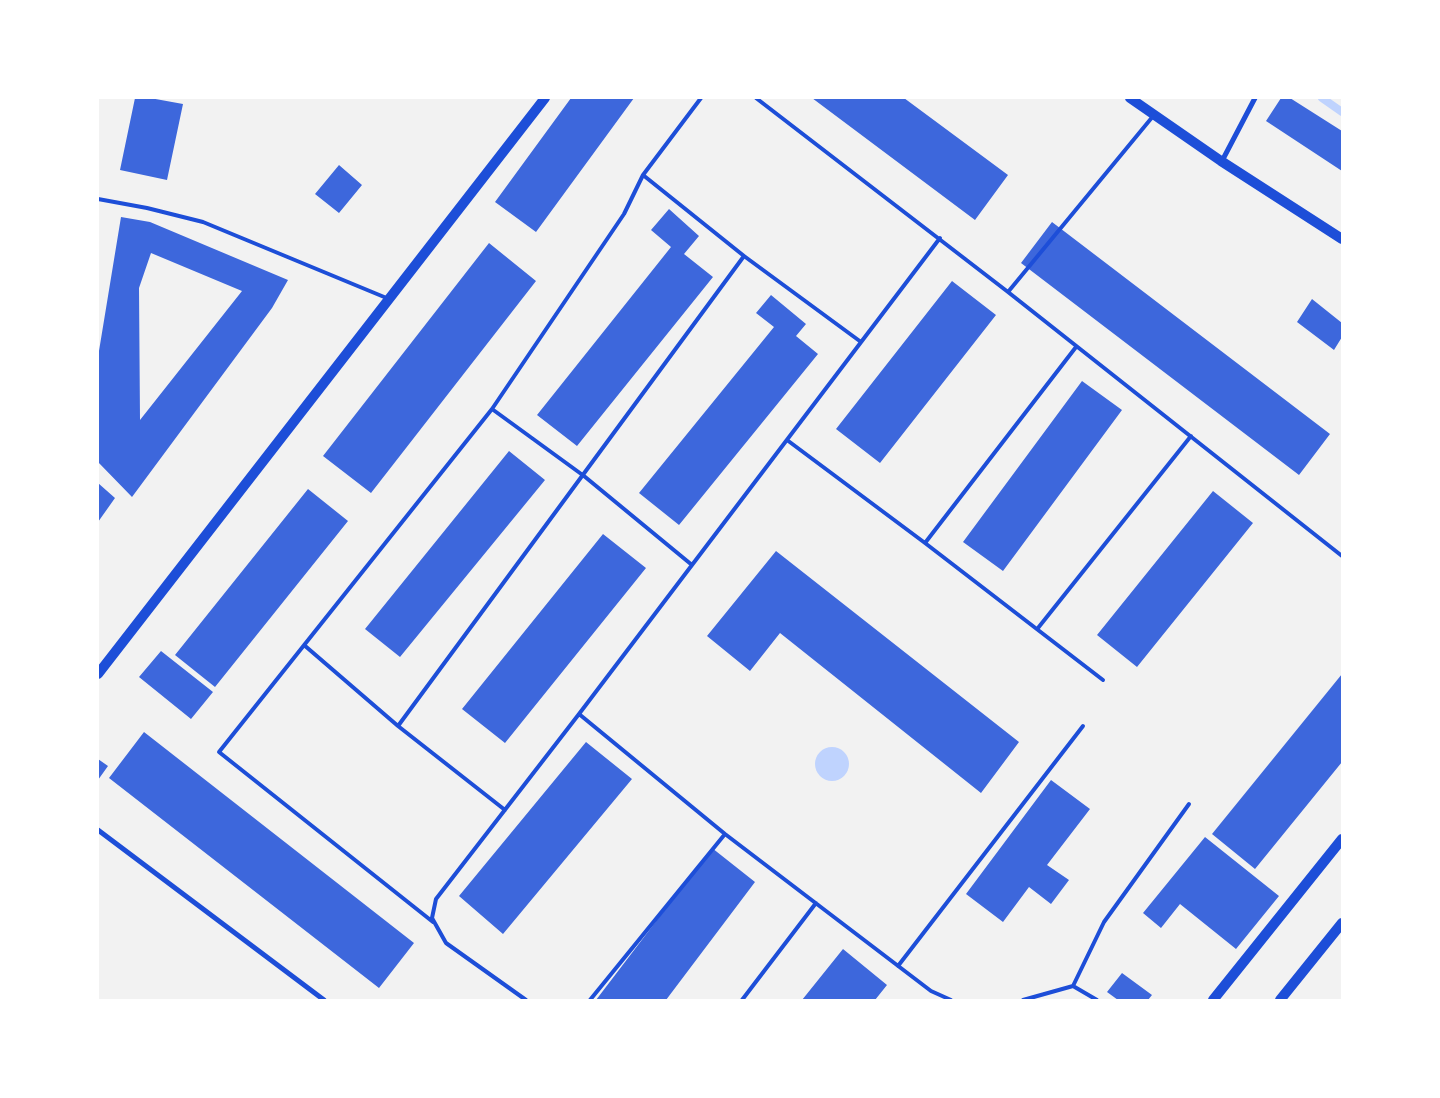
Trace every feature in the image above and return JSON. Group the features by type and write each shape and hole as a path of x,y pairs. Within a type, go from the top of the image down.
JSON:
{"main road":[{"path":"98,674 545,98"},
{"path":"1130,98 1221,161 1342,239"},
{"path":"1214,1000 1342,839"},
{"path":"1280,1000 1342,923"}],"street":[{"path":"1221,161 1255,98"},
{"path":"98,830 324,1000"}],"lane":[{"path":"435,924 219,752 492,409 624,214 643,175 701,98"},
{"path":"756,98 940,238 1342,556"},
{"path":"1008,292 1154,115"},
{"path":"643,175 744,256 861,342"},
{"path":"98,199 147,208 204,222 389,299"},
{"path":"526,1000 446,943 432,918 436,899 579,714 940,238"},
{"path":"398,726 584,476 744,256"},
{"path":"925,543 1076,347"},
{"path":"492,409 584,476 692,565"},
{"path":"1038,628 1191,436"},
{"path":"787,440 1038,628 1103,680"},
{"path":"304,645 398,726 505,810"},
{"path":"579,714 725,834 931,991 951,1000"},
{"path":"898,966 1083,726"},
{"path":"1073,986 1104,922 1189,804"},
{"path":"590,1000 725,834"},
{"path":"742,1000 816,903"},
{"path":"1023,1000 1073,986 1096,1000"},
{"path":"937,1000 941,996"}],"water":[{"path":"832,747 844,752 849,764 844,776 832,781 820,776 815,764 820,752"}],"building":[{"path":"135,98 150,98 183,104 167,180 120,170"},
{"path":"571,98 634,98 536,232 495,202"},
{"path":"812,98 904,98 1008,175 975,220"},
{"path":"1281,98 1290,98 1342,131 1342,171 1266,121"},
{"path":"339,165 362,185 339,213 315,194"},
{"path":"669,209 699,236 684,254 713,277 577,446 537,415 671,247 651,230"},
{"path":"121,217 150,222 288,280 272,308 132,497 98,462 98,357","holes":["151,253 242,291 140,420 139,288"]},
{"path":"1052,222 1330,434 1299,475 1021,263"},
{"path":"489,243 536,281 371,493 323,456"},
{"path":"952,281 996,315 880,463 836,429"},
{"path":"771,295 806,324 796,336 818,354 679,525 639,493 774,327 756,313"},
{"path":"1312,299 1342,323 1342,337 1334,350 1297,322"},
{"path":"1082,381 1122,410 1003,571 963,542"},
{"path":"509,451 545,480 400,657 365,629"},
{"path":"98,483 115,498 98,522"},
{"path":"308,489 348,521 215,687 175,655"},
{"path":"1213,491 1253,523 1137,667 1097,635"},
{"path":"603,534 646,568 505,743 462,709"},
{"path":"776,551 1019,742 981,793 780,633 750,671 707,636"},
{"path":"161,651 213,692 191,719 139,677"},
{"path":"1342,674 1342,762 1255,869 1212,834"},
{"path":"144,732 414,943 379,988 109,778"},
{"path":"586,742 632,779 503,934 459,896"},
{"path":"98,759 108,766 98,780"},
{"path":"1051,780 1090,809 1047,865 1069,880 1051,904 1029,887 1003,922 966,894"},
{"path":"1205,837 1279,896 1236,949 1180,904 1161,928 1143,913"},
{"path":"712,848 755,882 666,1000 596,1000"},
{"path":"843,949 887,985 875,1000 802,1000"},
{"path":"1122,973 1152,995 1148,1000 1118,1000 1107,992"}],"waterway":[{"path":"1322,98 1342,112"}]}
